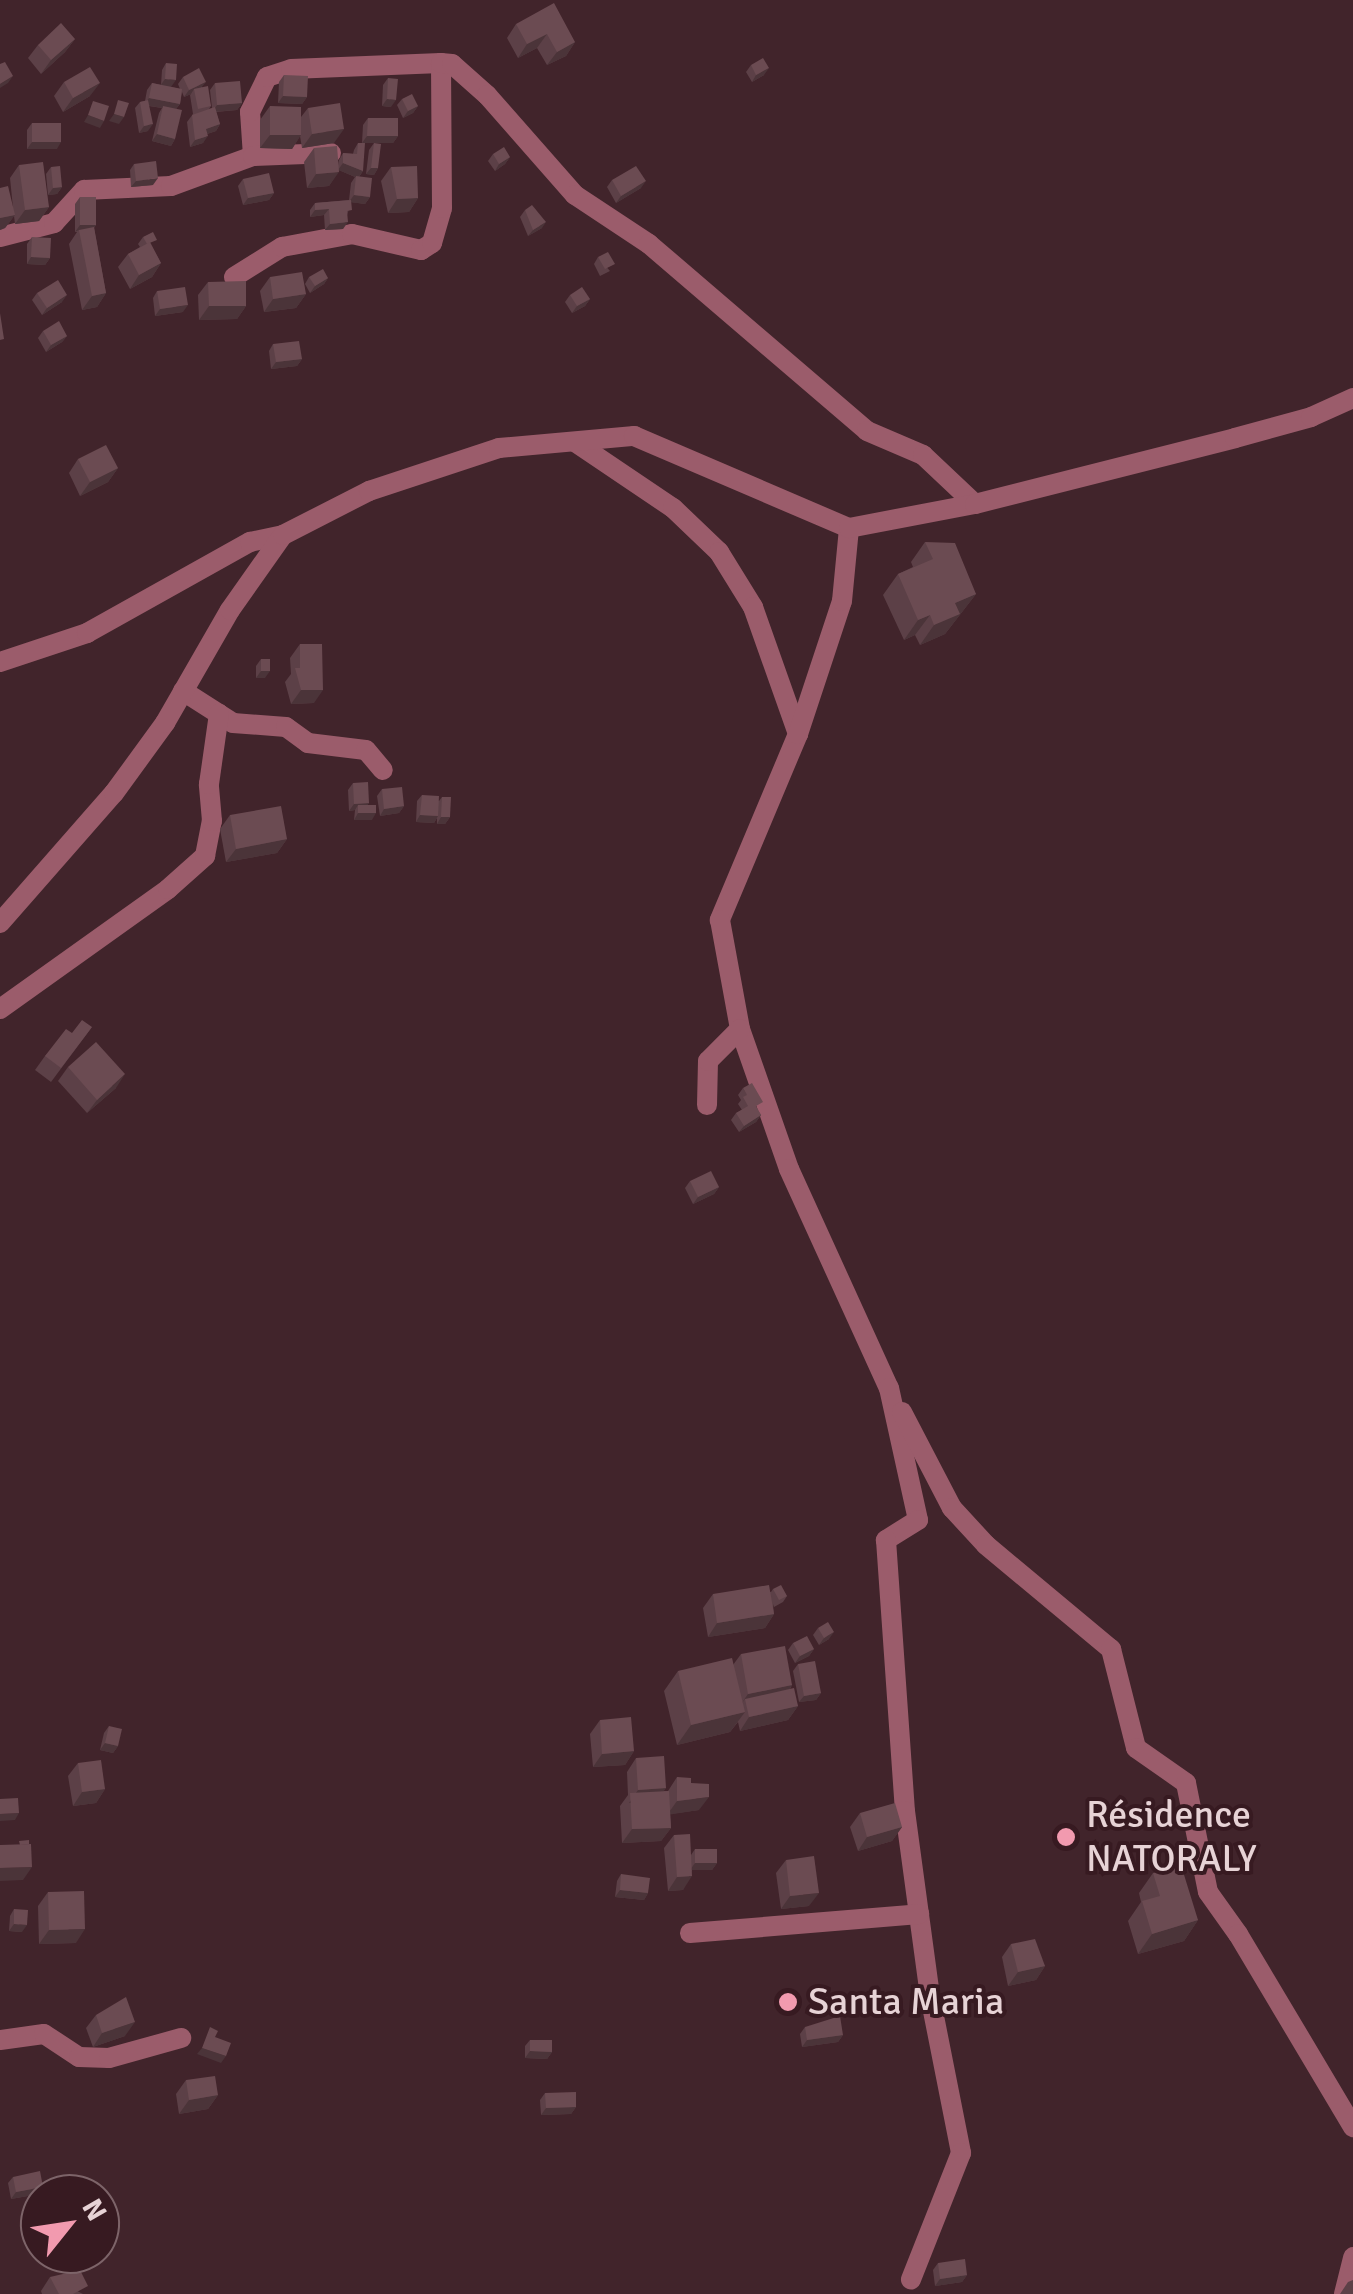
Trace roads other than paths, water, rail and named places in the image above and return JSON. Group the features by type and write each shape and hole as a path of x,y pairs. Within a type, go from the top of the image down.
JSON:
{"street":[{"path":"234,276 282,247 352,234 421,250 432,243 442,208 441,64"},
{"path":"253,156 250,112 268,78 290,68 452,64 487,95 575,195 649,244 866,431 923,454 975,504"},
{"path":"0,237 54,223 84,190 171,186 253,156 331,153"},
{"path":"0,662 87,633 250,542 283,534 368,491 500,448 634,436 849,528 975,504 1292,422 1353,398"},
{"path":"575,442 673,508 719,552 754,608 798,734"},
{"path":"849,528 842,601 798,734 720,920 740,1030 789,1169 889,1388 952,1508 986,1545 1110,1649 1136,1748 1186,1783 1208,1892 1238,1934 1353,2127"},
{"path":"0,923 114,793 283,534"},
{"path":"183,691 233,723 286,727 308,743 366,750 383,770"},
{"path":"0,1009 168,889 205,856 212,820 209,784 219,714"},
{"path":"707,1105 708,1061 740,1030"},
{"path":"889,1388 918,1520 886,1540 905,1811 918,1914 961,2153 911,2279"},
{"path":"690,1933 918,1914"},
{"path":"0,2040 44,2034 79,2057 109,2058 181,2038"},
{"path":"1344,2294 1353,2257"}],"place":[{"name":"Résidence NATORALY","path":"1066,1837"},
{"name":"Santa Maria","path":"788,2002"}]}
